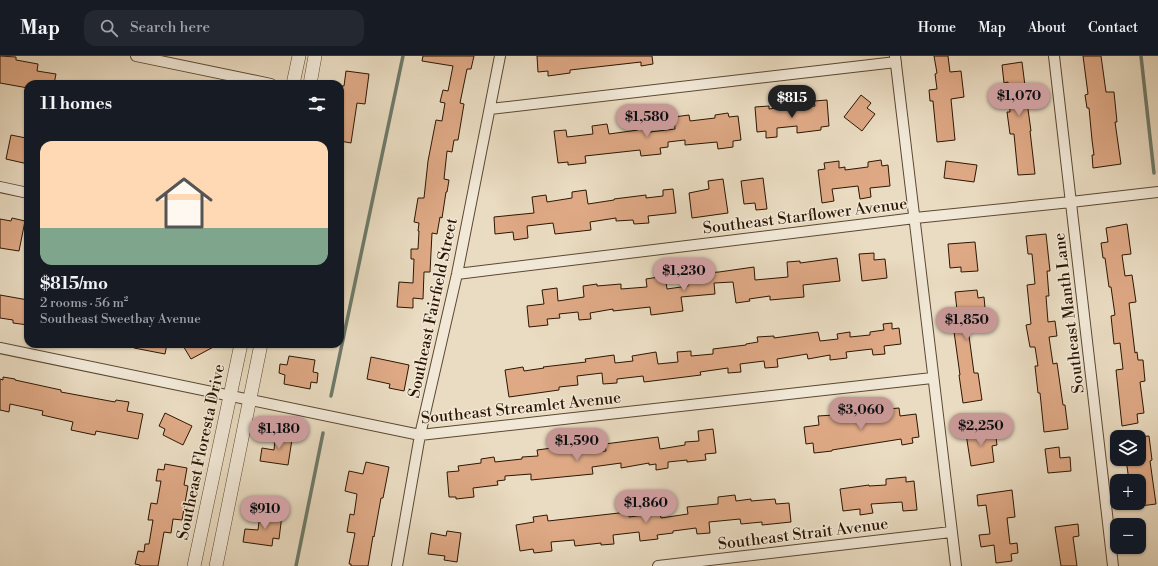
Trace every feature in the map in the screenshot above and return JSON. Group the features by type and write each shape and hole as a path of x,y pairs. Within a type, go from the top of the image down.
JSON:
{"street":[{"path":"136,56 252,80"},
{"path":"294,80 300,56"},
{"path":"311,80 315,56"},
{"name":"Southeast Fairfield Street","path":"396,566 420,435 456,274 500,56"},
{"name":"Southeast Manth Lane","path":"1054,56 1113,566"},
{"path":"490,109 895,59 915,218 932,378 956,566"},
{"path":"0,188 24,192"},
{"name":"Southeast Starflower Avenue","path":"456,274 915,218 1158,192"},
{"name":"Southeast Streamlet Avenue","path":"0,348 420,435 932,378"},
{"name":"Southeast Floresta Drive","path":"194,566 240,348"},
{"path":"216,566 260,348"},
{"name":"Southeast Strait Avenue","path":"658,566 951,532"}],"building":[{"path":"0,56 16,57 16,60 38,64 37,71 56,74 55,80 24,80 24,87 0,83"},
{"path":"423,56 474,56 471,69 467,69 460,103 464,104 458,140 454,140 452,152 447,151 444,179 449,180 442,218 440,217 437,234 432,233 430,272 424,272 423,299 413,298 413,308 397,307 399,282 413,283 414,259 411,259 411,249 418,249 419,223 414,222 418,198 424,198 428,161 436,120 442,121 445,103 440,102 443,90 448,91 453,66 422,61"},
{"path":"537,56 652,56 653,64 641,66 641,62 570,70 570,73 548,76 548,71 538,72"},
{"path":"934,56 948,56 950,72 961,71 964,97 951,99 955,140 937,142 933,101 930,101 929,90 937,89 935,74 937,73"},
{"path":"1083,56 1101,56 1106,92 1114,92 1117,122 1115,122 1121,164 1093,168 1092,155 1094,155 1089,108 1087,108 1085,95 1088,94"},
{"path":"1022,62 1035,174 1018,175 1014,134 1010,134 1007,112 1010,112 1008,82 1004,83 1002,65"},
{"path":"346,71 369,74 365,104 357,103 351,143 344,142 344,86"},
{"path":"861,95 871,103 867,108 875,114 862,131 844,117"},
{"path":"827,100 829,126 821,127 821,130 797,133 797,126 777,128 777,137 766,138 766,131 757,132 755,107 769,106 769,109 784,107 785,109 815,106 814,101"},
{"path":"728,113 729,117 738,116 741,140 733,141 733,147 718,149 717,142 685,145 685,140 668,142 668,147 660,148 661,154 641,156 640,150 585,156 586,163 568,165 568,162 558,163 554,131 566,130 567,137 593,134 592,126 607,124 609,134 638,130 637,123 649,122 650,132 675,129 674,117 689,115 690,121 715,118 715,115"},
{"path":"11,135 24,138 24,163 6,159"},
{"path":"881,160 882,166 888,165 890,186 870,188 871,197 860,199 858,186 832,189 834,201 822,203 818,170 825,169 824,163 839,161 839,168 845,167 845,170 868,167 868,162"},
{"path":"946,161 977,165 974,182 944,178"},
{"path":"763,178 767,209 756,210 755,203 744,204 741,181"},
{"path":"723,179 728,213 692,218 689,193 709,189 708,181"},
{"path":"673,189 676,213 648,216 649,223 634,224 633,220 616,221 616,218 590,222 591,230 555,234 553,223 527,226 528,238 514,240 513,232 495,234 494,217 534,213 532,197 546,195 547,202 572,198 572,192 586,190 588,204 646,195 646,198 663,196 663,190"},
{"path":"12,218 24,221 19,251 0,248 0,219 11,221"},
{"path":"1127,224 1131,254 1122,255 1125,276 1132,275 1136,302 1129,303 1135,353 1137,352 1138,360 1143,360 1145,381 1140,382 1144,413 1137,414 1138,423 1122,426 1116,370 1123,369 1120,343 1114,344 1111,316 1115,315 1111,287 1109,287 1105,258 1103,258 1101,243 1108,242 1106,228"},
{"path":"1046,234 1050,271 1047,271 1049,296 1046,296 1048,322 1055,321 1057,336 1049,337 1053,364 1057,363 1068,429 1044,432 1040,393 1038,393 1035,366 1038,366 1035,347 1030,347 1026,325 1031,324 1027,285 1035,284 1032,254 1028,254 1026,236"},
{"path":"975,242 978,271 961,272 961,267 950,268 948,244"},
{"path":"874,253 874,260 885,259 887,278 862,281 859,254"},
{"path":"837,258 840,281 803,285 804,297 770,300 770,296 749,299 750,301 736,303 733,282 714,283 715,294 681,297 683,311 651,315 650,307 613,311 613,309 590,313 591,319 579,320 578,312 559,314 560,318 547,319 548,325 529,327 527,306 544,304 542,290 557,288 558,301 584,297 583,286 597,284 597,286 621,284 621,289 647,287 646,279 665,276 667,289 688,286 687,274 719,272 754,267 755,280 788,277 787,262 800,261 800,263"},
{"path":"977,290 978,298 984,297 986,319 967,321 974,373 978,373 982,400 963,403 951,310 957,310 955,292"},
{"path":"0,295 24,299 24,324 13,323 13,320 0,318"},
{"path":"892,323 892,329 899,328 901,344 884,346 885,354 873,355 872,349 846,352 847,358 830,360 830,355 808,359 807,354 777,359 778,367 765,368 764,361 740,364 741,372 728,373 728,368 700,372 701,375 644,382 643,376 617,379 617,383 603,384 602,373 577,376 578,385 559,387 559,390 509,397 505,370 523,367 524,371 544,368 543,367 586,362 585,359 614,355 615,363 633,361 632,356 656,352 658,364 678,362 677,352 691,351 691,356 713,354 713,349 758,342 757,337 774,336 774,338 818,332 820,341 838,339 837,334 850,332 850,337 870,335 870,332 884,330 883,324"},
{"path":"134,348 166,348 165,354"},
{"path":"184,348 212,348 191,359"},
{"path":"289,356 315,360 313,372 318,373 317,383 311,382 310,389 284,384 285,375 279,373 280,364 287,365"},
{"path":"371,357 409,365 404,391 389,388 390,384 367,379"},
{"path":"3,377 61,390 61,392 115,402 116,400 129,402 127,411 143,414 138,439 96,431 95,435 71,430 73,422 42,415 43,411 10,404 9,412 0,410 0,379 3,380"},
{"path":"899,408 900,416 916,414 919,437 912,438 913,443 902,445 901,439 814,453 813,443 806,444 804,427 819,425 818,416 834,415 834,420 888,412 888,409"},
{"path":"165,413 192,426 183,445 163,435 165,429 159,426"},
{"path":"713,429 716,453 705,454 706,460 668,462 668,468 656,470 656,464 649,465 649,463 621,468 621,463 592,467 593,474 531,480 531,474 505,476 505,480 497,481 498,485 473,488 474,497 456,499 456,497 449,497 447,472 459,471 458,466 481,463 481,459 494,457 495,462 522,459 522,457 538,456 537,450 552,448 576,447 576,454 606,451 605,444 658,437 660,449 685,445 685,442 699,441 698,431"},
{"path":"995,430 997,445 992,446 994,462 971,466 966,434"},
{"path":"276,431 293,433 288,465 260,461 262,448 274,450"},
{"path":"1146,436 1149,436 1152,460 1150,461 1156,504 1146,505 1146,474 1128,474 1127,466 1146,466"},
{"path":"1059,447 1060,458 1070,457 1071,471 1048,473 1045,449"},
{"path":"366,462 389,467 383,498 381,498 368,566 351,566 351,564 349,564 355,533 347,532 350,514 354,515 357,494 345,491 349,471 363,474"},
{"path":"165,464 187,468 184,485 188,486 182,520 173,519 171,533 164,532 158,566 140,566 135,564 138,551 144,552 145,544 149,544 153,520 148,520 151,503 157,504 161,481 156,481 158,469 164,470"},
{"path":"906,477 906,482 914,481 917,510 903,511 902,502 871,504 873,513 860,515 860,509 843,511 840,489 869,485 886,485 886,479"},
{"path":"1012,490 1015,517 1007,518 1010,544 1017,543 1018,553 1011,554 1012,561 996,563 994,545 981,547 979,535 990,534 986,505 978,506 977,495"},
{"path":"735,495 736,501 751,499 751,501 775,499 776,504 789,503 791,522 762,525 762,522 741,524 740,519 709,522 710,533 697,534 696,528 673,531 673,533 657,535 658,539 640,541 639,532 613,535 614,544 601,545 601,543 575,546 574,540 551,542 552,551 534,553 533,549 520,551 516,525 534,522 533,517 547,515 548,521 628,512 629,517 660,513 661,518 688,514 687,507 718,504 718,497"},
{"path":"260,513 282,515 279,539 273,538 272,546 243,542 245,529 258,530"},
{"path":"1078,524 1079,536 1073,537 1077,566 1061,566 1055,527"},
{"path":"447,531 461,533 457,562 444,560 445,556 428,554 431,533 446,536"}],"waterway":[{"path":"344,335 403,56"},
{"path":"1141,56 1154,173"},
{"path":"331,396 341,348"},
{"path":"296,566 323,433"}]}
